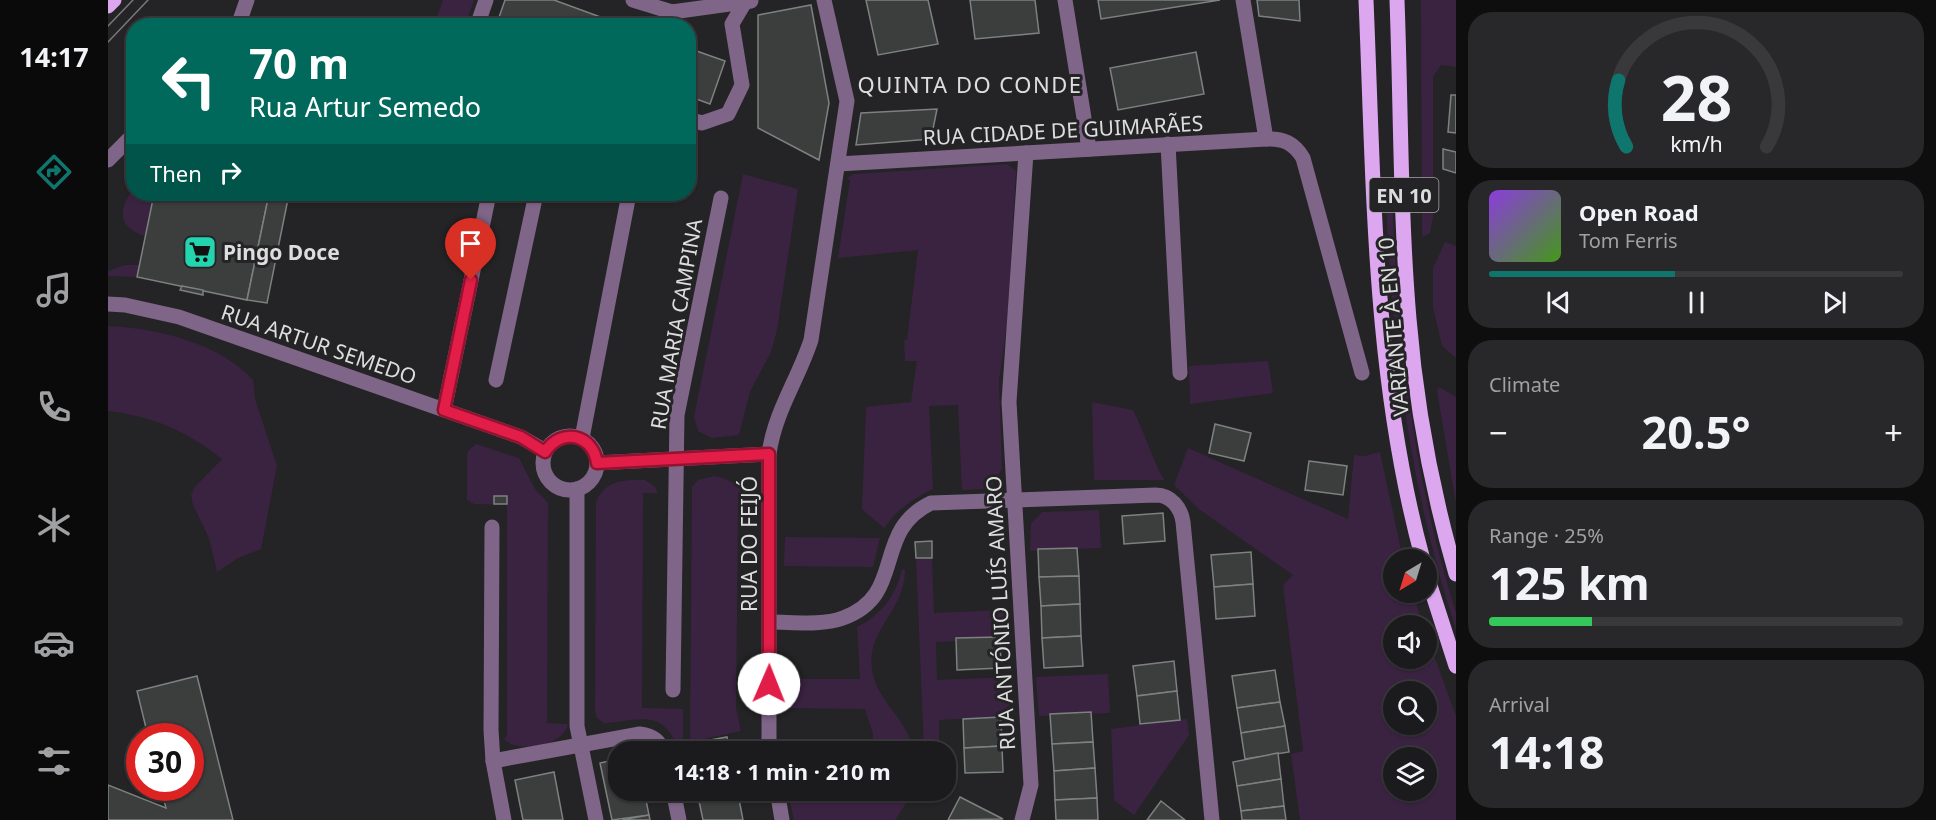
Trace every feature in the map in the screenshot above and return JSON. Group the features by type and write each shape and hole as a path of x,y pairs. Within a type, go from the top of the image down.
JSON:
{"main road":[{"path":"108,6 114,0"},
{"name":"VARIANTE À EN 10","path":"1366,0 1384,354 1398,450 1420,549"},
{"name":"VARIANTE À EN 10","path":"1397,0 1410,327 1432,476 1456,574"},
{"path":"1436,603 1456,666"}],"street":[{"path":"241,18 247,0"},
{"path":"480,18 486,0"},
{"path":"633,0 672,12 750,1"},
{"name":"RUA DO FEIJÓ","path":"769,741 769,454 773,428 803,365 811,340 847,101 824,0"},
{"path":"1065,0 1089,149"},
{"path":"1243,0 1266,139"},
{"path":"696,121 702,123 728,114 742,85 732,24 750,1"},
{"name":"RUA CIDADE DE GUIMARÃES","path":"838,164 1279,138 1290,143 1303,158 1362,372"},
{"path":"108,160 126,143"},
{"path":"1168,144 1180,373"},
{"name":"RUA ANTÓNIO LUÍS AMARO","path":"1022,820 1031,785 1009,402 1026,153"},
{"name":"RUA MARIA CAMPINA","path":"673,690 677,415 721,198"},
{"path":"444,410 488,201"},
{"path":"496,380 534,201"},
{"path":"582,438 628,201"},
{"name":"RUA ARTUR SEMEDO","path":"108,304 125,305 179,317 521,437 545,452"},
{"path":"563,436 582,438 595,451 597,463 592,480 577,489 559,488 549,480 544,469 545,452 553,442 563,436"},
{"path":"597,463 769,454"},
{"path":"577,489 576,726 596,820"},
{"path":"770,622 832,620 849,615 866,604 882,585 891,550 901,527 919,509 931,503 1013,498 1161,495 1180,509 1183,522 1212,820"},
{"path":"492,527 493,761 504,820"},
{"path":"493,761 640,734 651,736 657,741"},
{"path":"675,801 679,820"},
{"path":"779,801 782,820"}],"shaded area":[{"path":"443,0 474,0 468,18 437,18"},
{"path":"1421,0 1456,0 1456,67 1441,65 1433,77 1433,217 1430,233 1422,237"},
{"path":"1007,164 1016,171 1007,325 999,380 1002,469 992,485 983,489 962,490 958,405 929,406 933,489 906,505 884,528 862,509 866,407 911,402 917,361 905,361 904,340 907,340 918,250 838,258 850,180 847,179 853,174"},
{"path":"743,174 798,189 777,330 771,352 750,392 739,435 712,438 698,431 694,417"},
{"path":"1386,195 1392,195 1398,301 1410,406 1429,510 1456,613 1456,630 1437,565 1437,549 1433,549 1426,523 1415,469 1398,361"},
{"path":"126,200 152,201 145,236 136,233 126,223 123,218"},
{"path":"1445,242 1456,246 1456,358 1442,346 1433,307 1433,268"},
{"path":"125,265 140,265 137,277 108,276 108,271"},
{"path":"108,326 166,334 205,347 239,367 253,380 255,399 277,466 261,549 238,558 217,572 209,538 193,505 191,495 195,487 222,459 196,440 168,426 124,413 108,411"},
{"path":"1268,361 1273,393 1190,404 1189,366"},
{"path":"1439,387 1456,397 1456,503 1437,391"},
{"path":"1092,402 1133,410 1164,480 1094,480"},
{"path":"476,444 519,458 535,489 548,503 547,723 568,724 565,732 558,738 540,745 519,746 504,739 507,736 507,505 474,504 467,500 467,456 468,451"},
{"path":"1188,448 1348,519 1354,455 1365,456 1380,452 1401,549 1383,549 1383,603 1416,603 1420,615 1383,615 1383,669 1437,669 1437,664 1456,716 1456,820 1300,820 1291,754 1303,751 1283,585 1293,575 1200,510 1174,485"},
{"path":"714,476 736,485 747,495 754,517 738,518 736,708 741,731 690,741 692,487 698,480"},
{"path":"629,480 645,480 654,486 658,493 643,493 642,708 683,709 683,741 674,741 670,732 655,721 636,719 604,723 597,718 595,712 596,503 599,496 609,486"},
{"path":"1099,510 1101,548 1030,551 1031,524 1042,512"},
{"path":"785,537 880,538 873,567 784,566"},
{"path":"916,558 932,558 934,613 1004,610 1006,639 936,642 937,680 1008,677 1010,716 939,720 939,741 924,741"},
{"path":"902,569 905,570 899,597 875,643 872,669 879,691 910,741 873,741 873,734 865,709 784,708 784,679 860,679 857,627 873,617 886,604"},
{"path":"1108,674 1110,713 1039,716 1036,677"},
{"path":"1187,719 1189,735 1134,815 1114,800 1111,729"},
{"path":"790,801 907,801 895,820 794,820"}],"building":[{"path":"505,0 554,0 603,18 499,18"},
{"path":"866,0 928,0 938,44 878,55"},
{"path":"970,0 1035,0 1039,33 975,39"},
{"path":"1098,0 1220,0 1101,19"},
{"path":"1257,0 1299,0 1300,21 1259,16"},
{"path":"811,5 829,103 819,160 758,128 758,15"},
{"path":"696,51 725,61 710,104 696,99"},
{"path":"1196,52 1204,94 1118,110 1110,68"},
{"path":"1451,95 1456,95 1456,133 1448,132"},
{"path":"937,109 931,139 856,145 861,113"},
{"path":"1443,149 1456,152 1456,173 1443,169"},
{"name":"Pingo Doce","path":"153,201 268,201 247,300 137,277"},
{"path":"268,201 288,201 267,303 247,300"},
{"path":"182,286 203,290 203,295 180,290"},
{"path":"1215,424 1251,433 1244,461 1209,453"},
{"path":"1309,461 1347,466 1343,495 1305,490"},
{"path":"494,496 507,496 507,504 494,504"},
{"path":"1163,513 1165,541 1124,544 1122,516"},
{"path":"932,541 932,558 916,558 915,542"},
{"path":"1077,548 1079,576 1039,577 1038,549"},
{"path":"1251,552 1253,584 1214,587 1211,555"},
{"path":"1079,576 1080,604 1041,606 1039,577"},
{"path":"1253,584 1255,616 1216,619 1214,587"},
{"path":"1080,604 1081,636 1042,638 1041,606"},
{"path":"1081,636 1083,666 1044,668 1042,638"},
{"path":"1000,637 1001,668 957,670 956,638"},
{"path":"1174,661 1177,691 1137,696 1133,666"},
{"path":"1275,670 1280,702 1237,708 1232,676"},
{"path":"197,676 233,820 108,820 108,785 126,792 126,801 148,801 166,808 164,801 204,801 204,723 145,723 137,691"},
{"path":"1177,691 1180,720 1140,724 1137,696"},
{"path":"1280,702 1285,726 1241,733 1237,708"},
{"path":"1091,712 1093,742 1052,744 1050,714"},
{"path":"1001,717 1002,746 964,748 963,719"},
{"path":"1285,726 1289,752 1245,759 1241,733"},
{"path":"727,737 728,741 705,741"},
{"path":"1093,742 1095,768 1054,771 1052,744"},
{"path":"1002,746 1003,772 965,773 964,748"},
{"path":"1278,753 1281,779 1237,786 1233,762"},
{"path":"608,761 608,801 600,763"},
{"path":"1095,768 1097,798 1055,800 1054,771"},
{"path":"554,772 563,820 523,820 515,780"},
{"path":"1281,779 1284,806 1241,811 1237,786"},
{"path":"960,797 1003,819 948,820"},
{"path":"1097,798 1098,820 1056,820 1055,800"},
{"path":"608,801 646,801 649,815 612,820"},
{"path":"699,801 739,801 743,820 703,820"},
{"path":"1161,801 1185,820 1147,820"},
{"path":"1284,806 1286,820 1242,820 1241,811"},
{"path":"649,815 650,820 622,820"}],"tram line":[{"path":"108,26 133,0"},
{"path":"131,18 148,0"},
{"path":"108,42 126,23"}],"place":[{"name":"Pingo Doce","path":"200,252"}],"district":[{"name":"QUINTA DO CONDE","path":"970,84"}],"route":[{"path":"471,280 444,410 521,437 545,452 553,442 563,436 582,438 595,451 597,463 769,454 769,684"}]}
